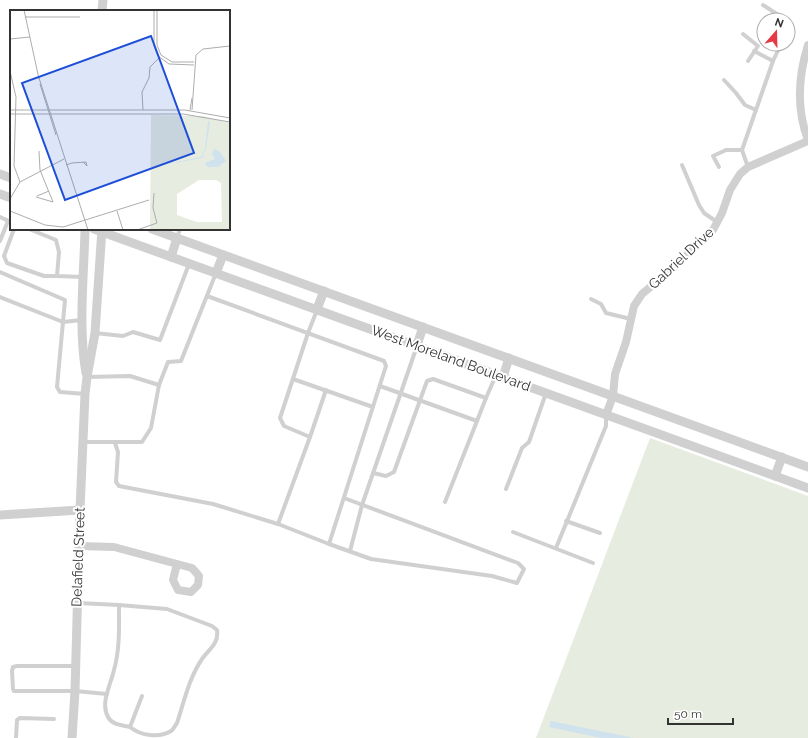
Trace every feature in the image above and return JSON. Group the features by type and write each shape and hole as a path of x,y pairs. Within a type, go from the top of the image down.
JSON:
{"street":[{"path":"102,10 103,0"},
{"path":"808,45 803,61 799,93 800,110 808,141"},
{"name":"Gabriel Drive","path":"606,415 613,396 615,374 626,342 634,306 642,294 703,241 713,230 722,213 730,190 740,174 748,167 808,141"},
{"path":"0,174 10,178"},
{"path":"0,194 10,198"},
{"name":"Delafield Street","path":"86,230 82,320 84,361 87,377"},
{"name":"Delafield Street","path":"72,738 83,442 87,377 95,333 99,277 100,230"},
{"name":"West Moreland Boulevard","path":"100,230 808,488"},
{"name":"West Moreland Boulevard","path":"155,230 808,467"},
{"path":"171,257 177,238"},
{"path":"216,273 223,254"},
{"path":"84,277 99,277"},
{"path":"318,309 324,291"},
{"path":"82,320 96,320"},
{"path":"417,345 423,327"},
{"path":"499,376 509,358"},
{"path":"775,476 782,457"},
{"path":"0,515 80,510"},
{"path":"79,546 114,547 177,564"}],"lane":[{"path":"763,5 774,12"},
{"path":"744,34 758,46 748,61"},
{"path":"754,51 773,61"},
{"path":"748,167 742,150 777,52"},
{"path":"724,80 745,105 756,110"},
{"path":"719,167 713,156 726,150 742,150"},
{"path":"682,164 699,205 704,213 717,222"},
{"path":"0,217 10,221 0,241"},
{"path":"14,230 4,256 7,263 44,276 84,277"},
{"path":"31,230 56,240 59,252 57,276"},
{"path":"177,238 180,230"},
{"path":"95,333 123,336 133,332 160,340 189,263"},
{"path":"0,272 65,300 57,387 60,392 86,394"},
{"path":"83,442 142,442 151,428 159,385 168,362 181,360 216,273"},
{"path":"207,296 384,361 386,366 380,386 329,544"},
{"path":"0,297 63,322 82,320"},
{"path":"591,298 601,304 606,314 631,320"},
{"path":"310,436 284,426 280,418 308,333 318,309"},
{"path":"350,551 362,505 417,345"},
{"path":"87,377 130,376 159,385"},
{"path":"445,502 486,398 499,376"},
{"path":"293,379 373,407"},
{"path":"373,473 386,476 394,472 427,381 433,379 486,398"},
{"path":"380,386 401,392 477,421"},
{"path":"278,524 326,390"},
{"path":"506,489 519,453 529,442 546,393"},
{"path":"556,548 606,426 606,415"},
{"path":"115,443 118,452 116,482 119,486 213,504 278,524 371,559 492,576 517,583 524,569 518,562 344,498"},
{"path":"566,522 600,533"},
{"path":"513,532 593,562"},
{"path":"77,603 120,605 167,609 212,626 217,630 218,635 213,646 195,670 177,723 172,730 161,736 147,736 136,732 130,728 112,722 107,716 105,709 107,694 118,654 120,605"},
{"path":"75,666 13,667 13,690 74,691 107,694"},
{"path":"130,728 142,696"},
{"path":"16,738 17,720 20,718 54,719"}],"shaded area":[{"path":"650,438 808,496 808,738 536,738"}],"water":[{"path":"551,721 634,738 601,738 549,727"}]}
